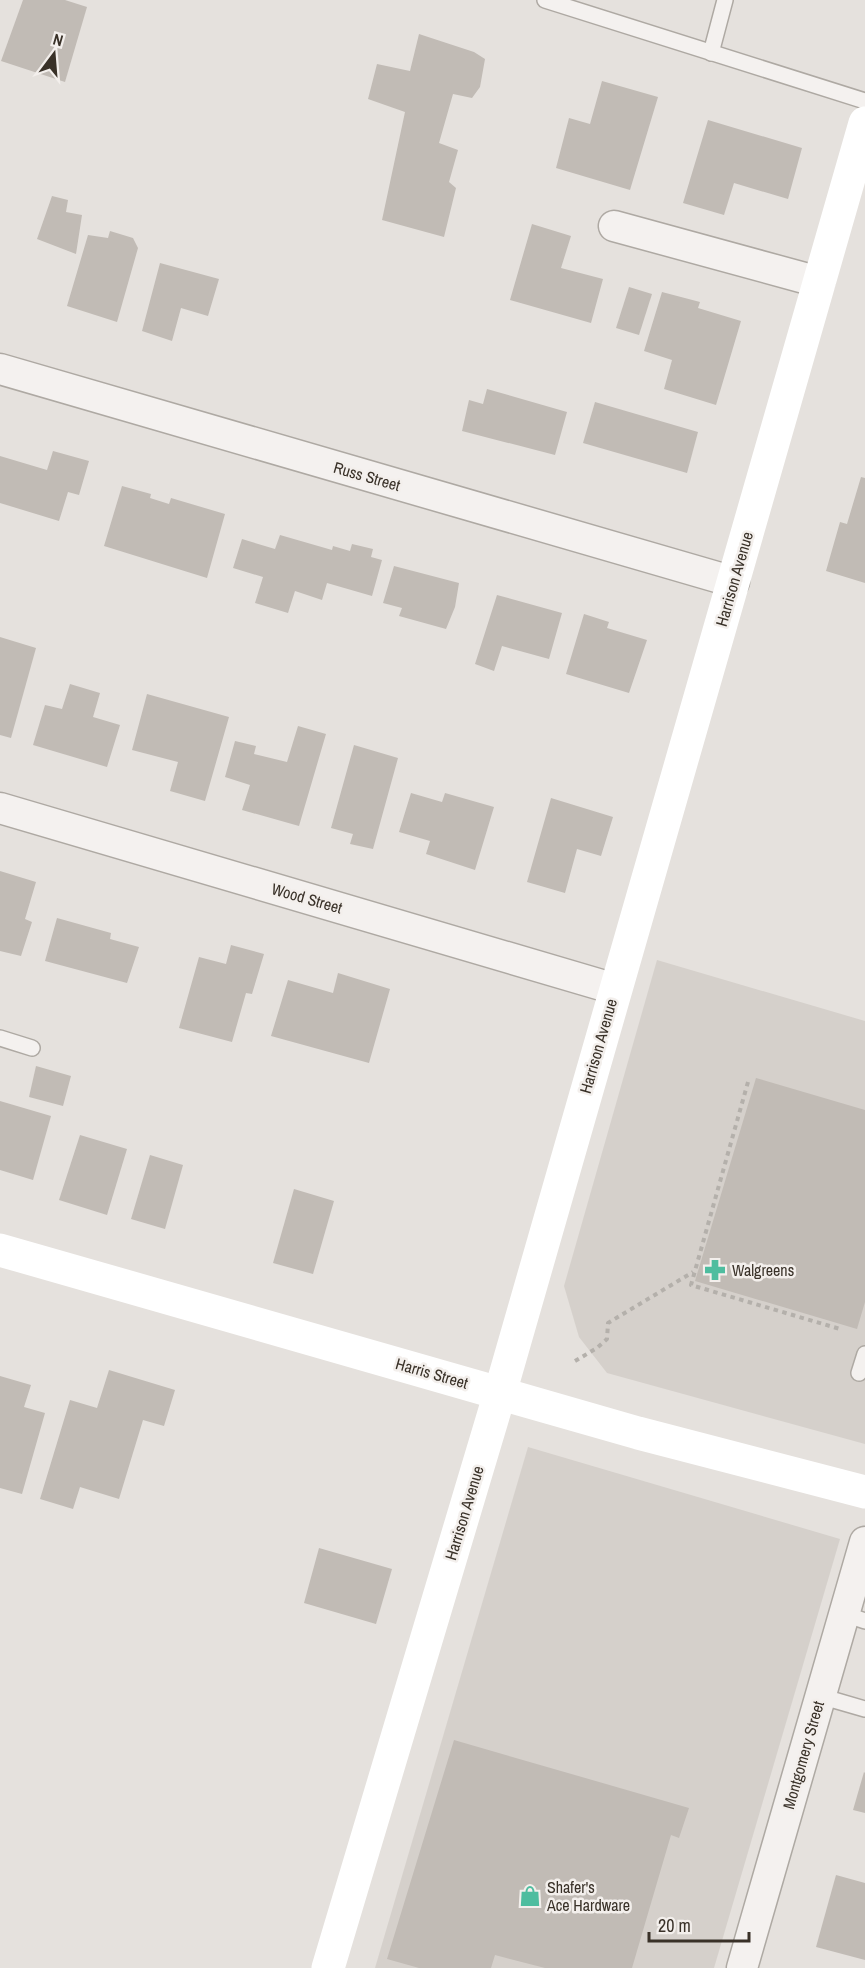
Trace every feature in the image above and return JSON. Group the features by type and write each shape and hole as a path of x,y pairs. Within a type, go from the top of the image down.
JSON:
{"main road":[{"name":"Harrison Avenue","path":"328,1968 500,1393 865,123"},
{"name":"Harris Street","path":"0,1250 638,1433 865,1492"}],"street":[{"path":"614,226 819,282"},
{"name":"Russ Street","path":"0,369 734,582"},
{"name":"Wood Street","path":"0,808 615,989"},
{"name":"Montgomery Street","path":"742,1968 820,1696 855,1617 865,1542"}],"lane":[{"path":"545,0 865,101"},
{"path":"711,53 725,0"},
{"path":"0,1038 32,1048"},
{"path":"860,1373 865,1354"},
{"path":"820,1696 865,1710"}],"path":[{"path":"748,1082 691,1285 840,1329"},
{"path":"575,1361 607,1339 608,1323 695,1271"}],"shaded area":[{"path":"657,960 865,1021 865,1444 607,1373 579,1337 564,1286"},
{"path":"528,1447 840,1539 714,1968 375,1968"}],"building":[{"path":"23,0 65,0 87,7 65,82 1,61"},
{"path":"419,34 474,52 485,59 480,87 472,98 453,94 439,143 458,150 449,182 456,188 444,237 382,220 405,112 368,99 377,64 410,71"},
{"path":"602,81 658,97 630,190 556,168 569,118 590,124"},
{"path":"708,120 802,148 788,199 734,183 724,215 683,203"},
{"path":"52,196 68,200 66,212 82,215 76,254 37,239"},
{"path":"532,224 571,236 561,268 603,279 591,323 510,300"},
{"path":"110,231 133,238 138,248 117,322 67,306 88,235 108,238"},
{"path":"160,263 219,279 208,316 181,308 172,341 142,331"},
{"path":"629,287 652,294 639,335 616,328"},
{"path":"662,292 700,302 698,308 741,321 716,405 664,389 672,360 644,351"},
{"path":"487,389 567,412 555,455 462,431 469,400 483,404"},
{"path":"595,402 698,432 687,473 583,443"},
{"path":"53,451 89,461 79,495 68,492 59,521 0,503 0,456 47,470"},
{"path":"861,477 865,478 865,583 826,571 840,522 847,524"},
{"path":"122,486 151,494 150,498 169,504 171,498 225,514 207,578 104,546"},
{"path":"280,535 332,550 333,546 350,551 352,544 373,549 371,557 382,560 372,596 327,583 322,600 295,591 288,613 255,603 263,577 233,568 242,539 275,549"},
{"path":"394,566 459,583 455,607 446,629 399,616 402,608 383,603"},
{"path":"497,595 562,613 549,659 502,646 494,671 475,664"},
{"path":"584,614 609,622 607,628 647,640 629,693 566,674"},
{"path":"0,637 36,648 11,738 0,735"},
{"path":"70,684 100,693 93,717 120,725 107,767 33,745 45,705 62,709"},
{"path":"147,694 229,717 205,801 170,791 178,762 132,750"},
{"path":"298,726 326,734 299,826 242,810 250,785 225,777 235,741 256,746 254,754 287,762"},
{"path":"354,745 398,758 373,849 350,844 353,834 331,828"},
{"path":"411,793 442,802 445,793 494,807 475,870 426,854 430,841 399,832"},
{"path":"551,798 613,817 601,856 577,849 565,893 527,882"},
{"path":"0,871 36,882 25,919 32,922 21,956 0,951"},
{"path":"57,918 111,933 110,939 139,947 127,983 45,961"},
{"path":"231,945 264,954 252,994 246,993 232,1042 179,1028 199,957 226,964"},
{"path":"338,973 390,989 369,1063 271,1036 288,980 333,993"},
{"path":"36,1066 71,1076 63,1106 29,1097"},
{"path":"756,1078 865,1110 865,1302 857,1329 695,1281"},
{"path":"0,1101 51,1116 33,1180 0,1170"},
{"path":"80,1135 127,1149 107,1215 59,1200"},
{"path":"150,1155 183,1165 165,1229 131,1219"},
{"path":"294,1189 334,1201 313,1274 273,1263"},
{"path":"109,1370 175,1390 164,1426 143,1420 119,1499 80,1487 73,1509 40,1499 70,1400 97,1408"},
{"path":"0,1376 31,1385 24,1407 45,1413 22,1494 0,1488"},
{"path":"319,1548 392,1569 376,1624 304,1603"},
{"name":"Shafer's Ace Hardware","path":"454,1740 689,1808 679,1838 671,1835 632,1968 545,1968 495,1955 491,1968 419,1968 387,1959"},
{"path":"865,1773 865,1813 853,1810"},
{"path":"836,1875 865,1883 865,1960 816,1947"}],"place":[{"name":"Walgreens","path":"715,1270"},
{"name":"Shafer's Ace Hardware","path":"530,1896"}]}
